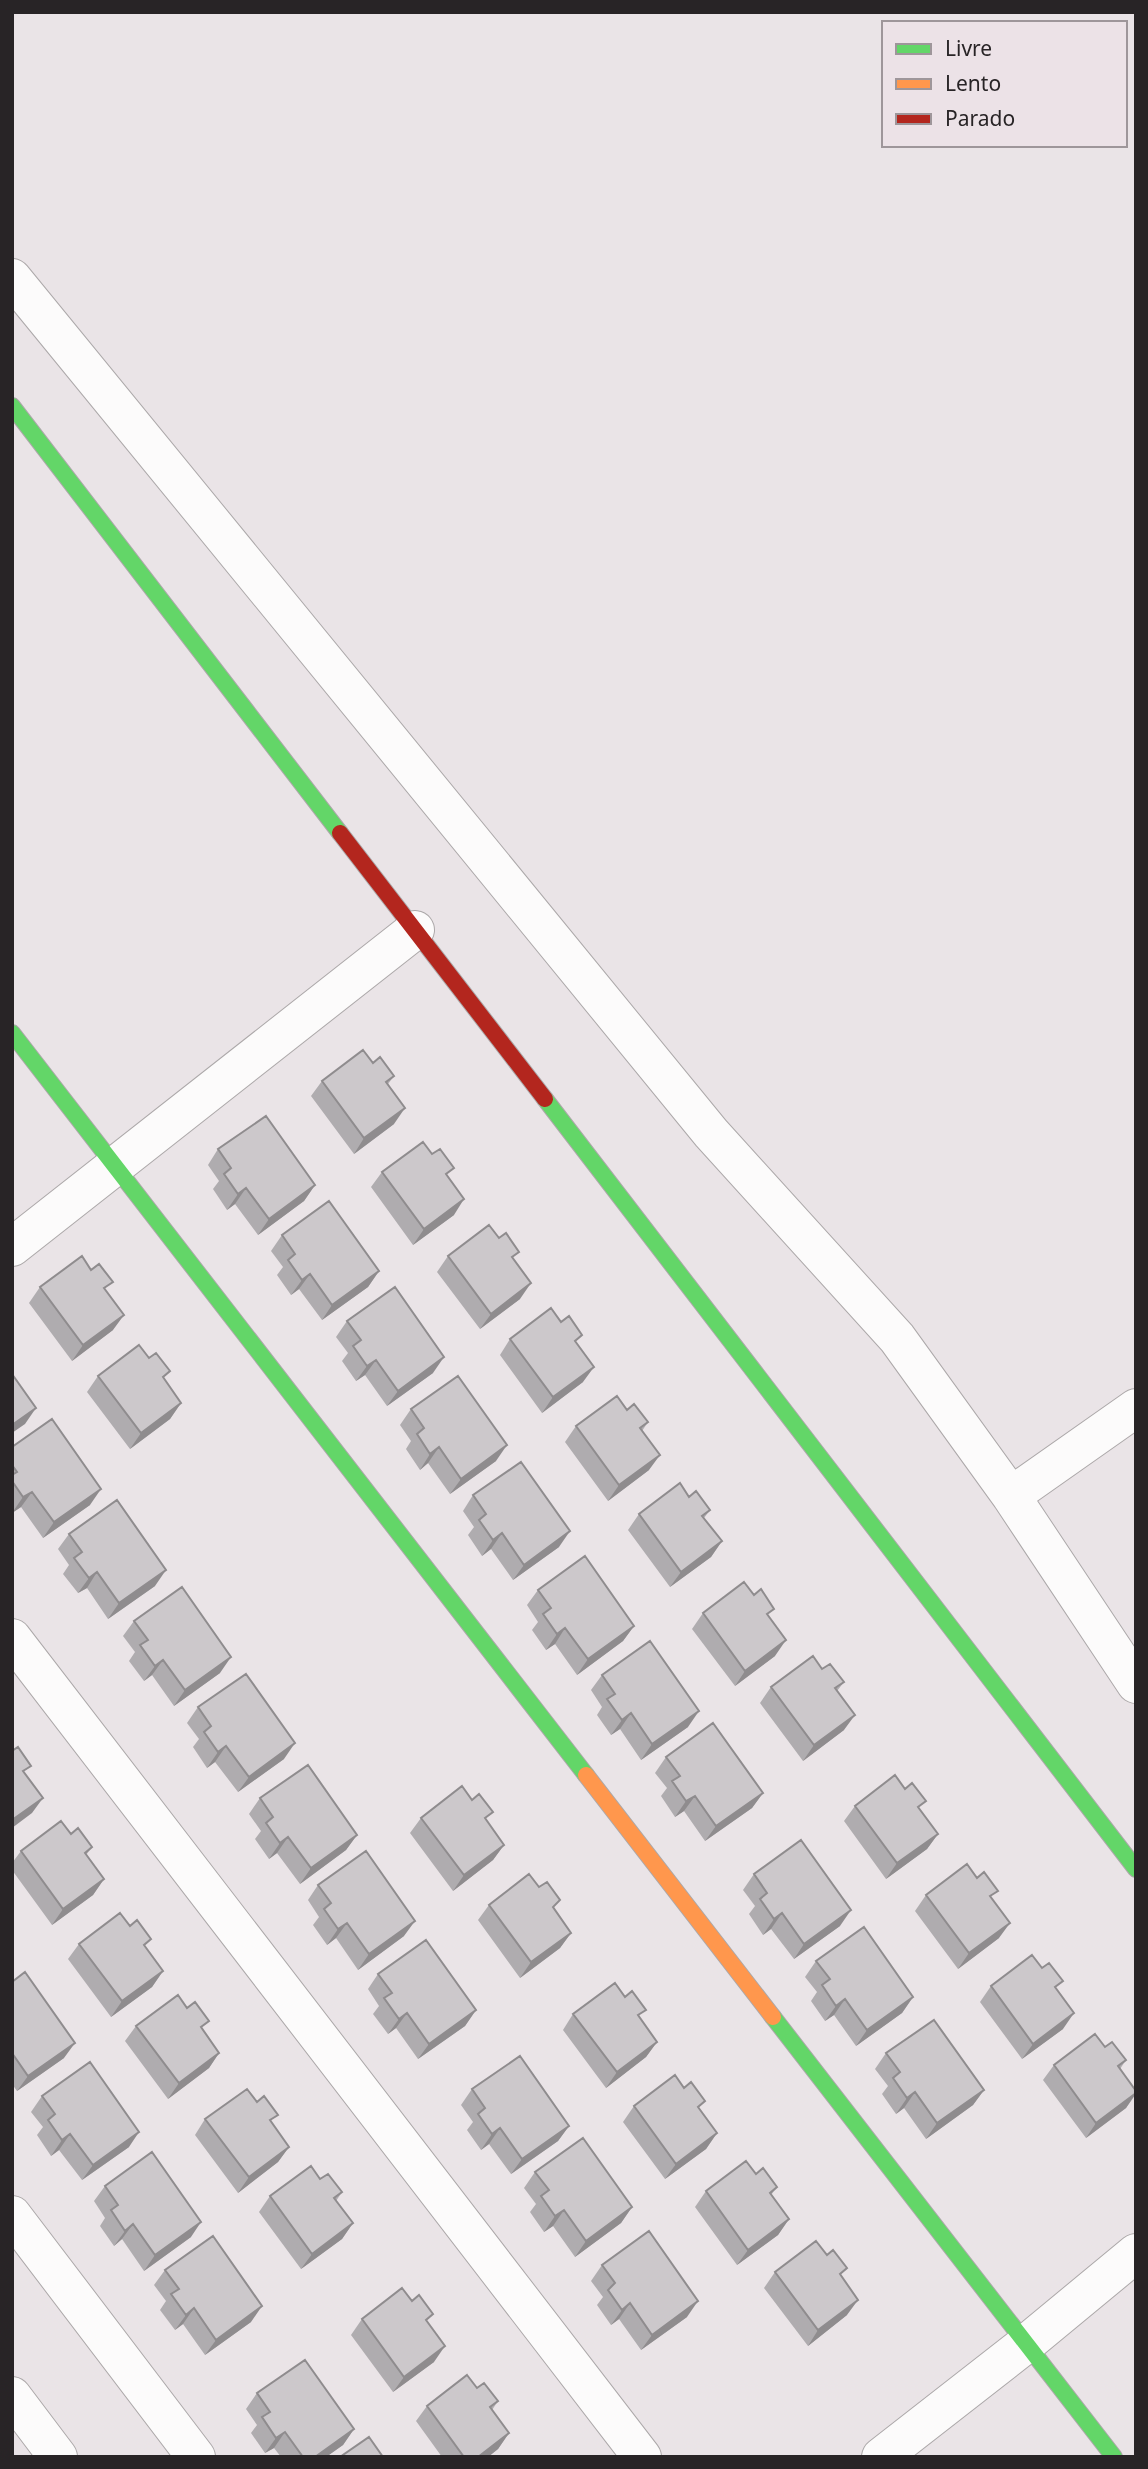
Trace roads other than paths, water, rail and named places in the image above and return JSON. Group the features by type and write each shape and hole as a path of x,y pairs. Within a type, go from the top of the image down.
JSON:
{"street":[{"path":"12,278 711,1133 897,1338 1011,1496 1136,1684"},
{"path":"12,406 1136,1870"},
{"path":"12,1247 415,930"},
{"path":"12,1033 1114,2457"},
{"path":"1011,1496 1136,1408"},
{"path":"12,1638 642,2457"},
{"path":"12,2215 196,2457"},
{"path":"881,2457 1027,2343 1136,2253"},
{"path":"12,2396 58,2457"}]}
